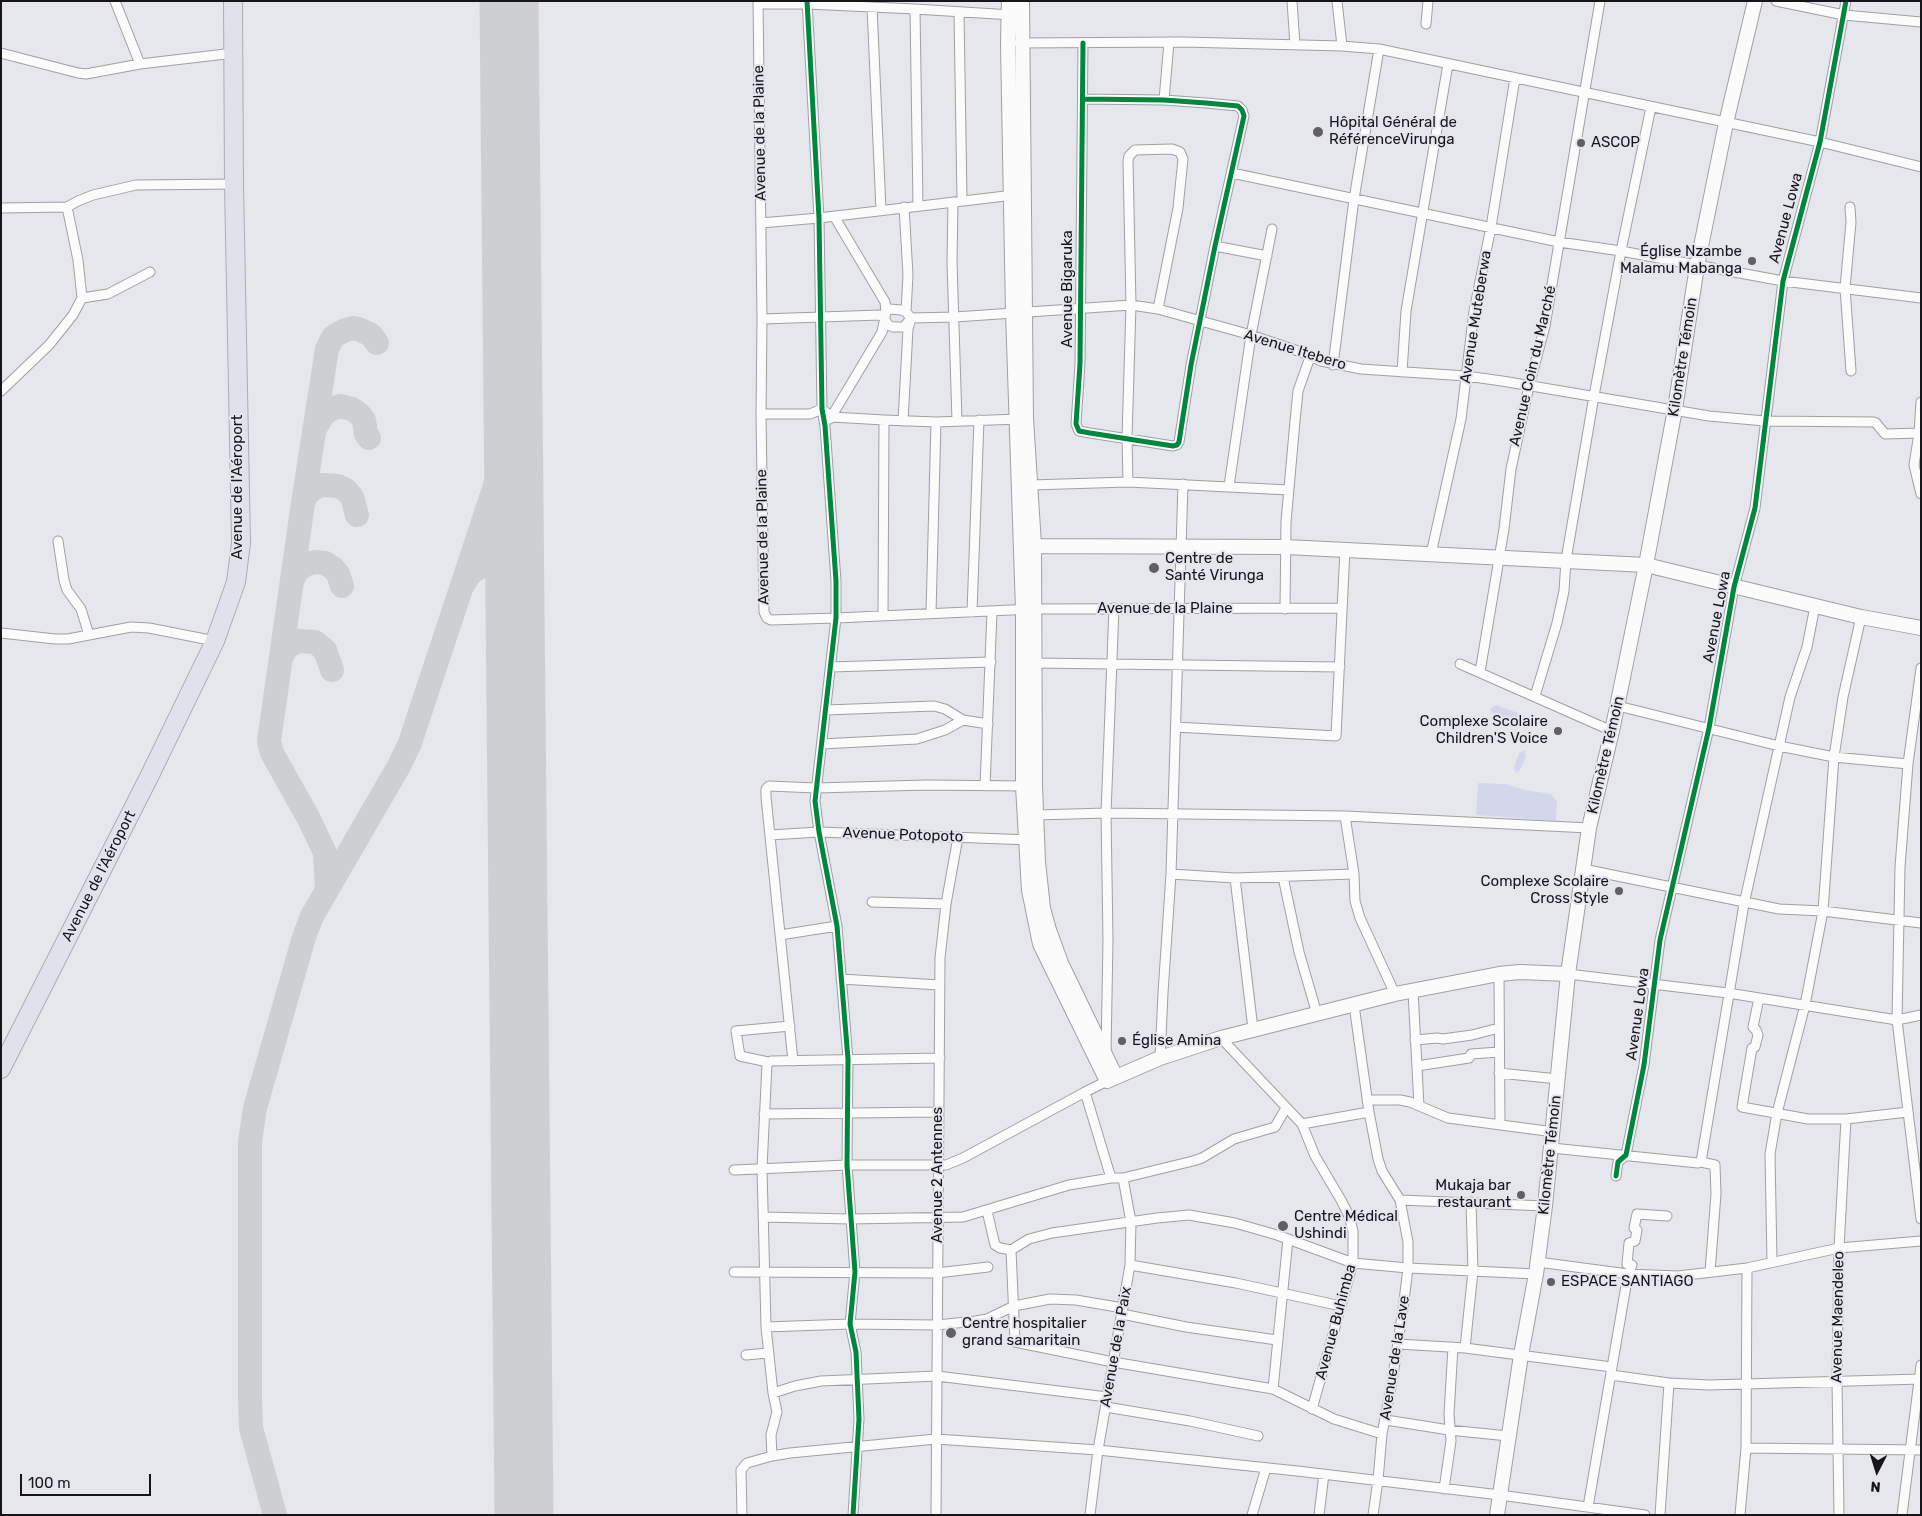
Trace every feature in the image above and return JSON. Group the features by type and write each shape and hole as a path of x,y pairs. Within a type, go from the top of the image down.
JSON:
{"highway":[{"name":"Avenue de l'Aéroport","path":"1,1069 146,784 215,641 236,582 241,543 234,184 233,1"}],"main road":[{"path":"1009,1 1018,10 1011,142 1017,194 1021,419 1027,546 1031,840 1043,908 1046,942 1112,1079"},
{"name":"Kilomètre Témoin","path":"1496,1515 1521,1355 1537,1268 1554,1132 1568,974 1589,828 1618,706 1646,565 1675,409 1697,266 1726,123 1755,1"},
{"path":"1021,419 1031,485 1027,546"},
{"path":"1027,546 1286,547 1646,565 1861,617 1921,628"},
{"path":"1028,610 1034,663 1029,786 1036,815 1031,840"},
{"path":"1046,942 1061,963 1106,1058 1112,1079"},
{"path":"1112,1079 1160,1058 1220,1038 1396,994 1499,974 1520,972 1568,974"}],"street":[{"path":"115,1 140,64"},
{"path":"1292,1 1294,45"},
{"path":"1337,1 1342,46"},
{"path":"1426,24 1428,1"},
{"name":"Avenue Coin du Marché","path":"1480,672 1504,528 1511,469 1529,386 1546,326 1600,1"},
{"path":"1776,1 1844,15 1921,22"},
{"name":"Avenue Lowa","path":"1616,1176 1618,1162 1626,1154 1644,1065 1660,940 1709,728 1734,586 1755,508 1783,281 1820,142 1846,1"},
{"path":"758,3 807,3 960,12 1018,10"},
{"name":"Avenue de la Plaine","path":"758,3 762,319 761,414 765,615 771,620 1114,608 1341,608"},
{"path":"807,3 819,218 822,409 826,426 836,581 836,618 815,801 837,926 848,1059 846,1165 855,1272 850,1324 856,1352 858,1447 853,1515"},
{"path":"872,7 881,210"},
{"path":"915,9 918,206"},
{"path":"957,421 952,262 957,201 960,12"},
{"path":"1164,100 1169,42"},
{"path":"1015,44 1169,42 1342,46 1379,49 1820,142 1921,167"},
{"name":"Avenue Bigaruka","path":"1083,43 1080,364 1077,428 1080,431 1090,433 1173,446 1179,442 1200,321"},
{"path":"1333,365 1354,199 1379,49"},
{"path":"1,52 86,74 140,64 234,53"},
{"path":"1402,372 1406,311 1448,64"},
{"name":"Avenue Muteberwa","path":"1431,554 1454,454 1474,311 1491,227 1515,78"},
{"path":"1083,99 1164,100 1238,106 1242,110 1244,116 1214,246 1200,321"},
{"path":"1535,696 1557,623 1564,590 1566,560 1594,396 1621,251 1651,107"},
{"path":"1128,482 1129,156 1134,150 1172,149 1180,152 1183,159 1178,208 1158,309"},
{"path":"1232,174 1559,242 1621,251 1783,281 1921,298"},
{"path":"1,208 67,208 93,195 136,185 234,184"},
{"path":"760,223 819,218 1017,194"},
{"path":"1850,207 1851,222 1845,288 1851,371"},
{"path":"1,391 49,345 73,315 82,298 78,260 67,208"},
{"path":"903,421 908,329 908,275 904,208"},
{"path":"826,426 882,332 885,315 885,302 834,216"},
{"path":"1229,486 1251,335 1272,229"},
{"path":"1214,246 1267,256"},
{"path":"82,298 108,294 150,272"},
{"name":"Avenue Itebero","path":"762,319 885,315 888,325 904,328 908,315 955,317 1019,311 1130,305 1158,309 1251,335 1333,365 1375,371 1466,376 1709,416 1766,421 1874,422 1885,434 1920,433"},
{"path":"885,315 890,309 901,310 908,315"},
{"path":"1285,609 1289,490 1296,402 1310,357"},
{"path":"1921,402 1920,433 1914,465 1921,494"},
{"path":"822,409 832,417 903,421 936,422 1021,419"},
{"path":"761,414 810,414 822,409"},
{"path":"883,615 884,420"},
{"path":"972,612 979,420"},
{"path":"931,613 936,422"},
{"path":"1031,485 1128,482 1289,490"},
{"path":"1160,1058 1171,874 1182,484"},
{"path":"58,541 67,590 81,609 89,635"},
{"path":"1176,727 1336,736 1345,549"},
{"path":"1701,1162 1744,904 1791,693 1807,648 1815,606"},
{"path":"1106,1058 1108,940 1106,813 1114,608"},
{"path":"985,786 992,612"},
{"path":"1772,1261 1770,1157 1777,1113 1805,1005 1823,911 1834,757 1843,697 1861,617"},
{"path":"1,633 55,639 130,627 149,628 215,641"},
{"path":"831,667 991,662"},
{"path":"1034,663 1340,667"},
{"path":"1460,664 1612,731"},
{"path":"1921,668 1908,764 1900,867 1897,1020 1921,1219"},
{"path":"826,710 934,706 945,709 963,720 988,724"},
{"path":"1618,706 1779,746 1834,757 1908,764"},
{"path":"822,744 917,739 945,730 963,720"},
{"path":"793,1061 766,789 769,786 816,788 926,785 1029,786"},
{"path":"1036,815 1106,813 1346,816 1589,828"},
{"path":"1346,816 1354,874 1355,901 1360,918 1396,994"},
{"name":"Avenue Potopoto","path":"770,835 820,832 1031,840"},
{"name":"Avenue 2 Antennes","path":"936,1515 939,985 946,904 958,837"},
{"path":"1582,870 1744,904 1782,910 1823,911 1921,923"},
{"path":"1171,874 1235,878 1354,874"},
{"path":"1283,877 1299,952 1317,1014"},
{"path":"1235,878 1253,1029"},
{"path":"872,902 946,904"},
{"path":"780,935 837,926"},
{"path":"1499,974 1500,1125"},
{"path":"1568,974 1728,993 1897,1020 1921,1014"},
{"path":"841,979 939,985"},
{"path":"1413,991 1419,1106"},
{"path":"1759,998 1752,1027 1758,1035 1756,1047 1752,1048 1742,1107 1808,1119 1846,1119 1908,1112"},
{"path":"1354,1005 1367,1100 1378,1159 1382,1171 1400,1200 1545,1206"},
{"path":"790,1026 736,1031 740,1056 768,1062 940,1058"},
{"path":"1415,1040 1472,1035 1499,1028"},
{"name":"Avenue Buhimba","path":"1220,1038 1302,1124 1315,1156 1349,1216 1353,1231 1353,1263 1312,1409"},
{"path":"1417,1066 1469,1058 1471,1054 1499,1052"},
{"path":"768,1062 766,1067 762,1168 766,1327 773,1393 777,1412 770,1435 772,1456"},
{"path":"1499,1073 1558,1079"},
{"path":"734,1170 846,1165 946,1165 963,1158 1112,1079"},
{"path":"1085,1092 1111,1178"},
{"path":"1367,1100 1400,1100 1448,1118 1554,1132"},
{"path":"763,1217 850,1219 963,1217 1068,1185 1111,1178 1123,1178 1168,1169 1202,1158 1234,1139 1272,1128 1277,1125 1286,1108"},
{"path":"764,1114 938,1112"},
{"path":"1302,1124 1369,1112"},
{"name":"Avenue Maendeleo","path":"1839,1515 1836,1381 1838,1248 1846,1119"},
{"path":"1552,1148 1626,1154 1715,1165 1716,1194 1710,1272"},
{"name":"Avenue de la Paix","path":"1090,1515 1098,1450 1130,1265 1131,1222 1123,1178"},
{"name":"Avenue de la Lave","path":"1373,1515 1382,1434 1398,1344 1408,1268 1408,1242 1400,1200"},
{"path":"1465,1348 1473,1271 1471,1202"},
{"path":"987,1211 995,1245 1011,1250 1029,1239 1052,1233 1189,1215 1235,1223 1288,1239 1353,1263 1473,1271 1537,1268 1674,1276 1747,1268 1838,1248 1921,1241"},
{"path":"1583,1509 1611,1371 1628,1274 1632,1265 1627,1264 1628,1243 1635,1242 1637,1230 1634,1228 1637,1214 1667,1216"},
{"path":"1273,1390 1288,1239"},
{"path":"1011,1250 1015,1342 1113,1362 1273,1390 1334,1419 1382,1434"},
{"path":"1130,1265 1282,1292 1341,1306"},
{"path":"734,1272 937,1273 988,1267"},
{"path":"1740,1515 1746,1448 1747,1268"},
{"path":"766,1327 850,1324 937,1325 987,1319 1014,1306 1050,1299 1076,1300 1186,1327 1278,1340"},
{"path":"1398,1344 1465,1348 1521,1355 1668,1383 1747,1384 1920,1379"},
{"path":"1444,1489 1452,1441 1450,1430 1453,1348"},
{"path":"746,1355 768,1353"},
{"path":"1902,1515 1921,1365"},
{"path":"773,1393 821,1381 937,1376 1107,1397"},
{"path":"1660,1515 1668,1383"},
{"path":"1106,1407 1190,1421 1258,1436"},
{"path":"1386,1420 1450,1430 1508,1436"},
{"path":"742,1515 741,1470 747,1463 772,1456 936,1439 1098,1450 1324,1474 1500,1495 1583,1509 1645,1515"},
{"path":"1746,1448 1921,1450"},
{"path":"1252,1515 1266,1468"},
{"path":"1319,1515 1324,1474"}],"shaded area":[{"path":"1496,705 1526,716 1522,726 1492,713 1490,709"},
{"path":"1525,750 1526,756 1520,770 1516,773 1514,768 1519,753"},
{"path":"1478,783 1505,784 1525,790 1551,794 1557,802 1556,821 1476,815"}],"taxiway":[{"path":"327,889 325,853 309,819 272,753 269,741 327,349 333,337 353,328 371,335 377,343"},
{"path":"314,430 323,415 329,410 340,406 352,409 359,414 364,420 366,434 369,438"},
{"path":"275,1515 251,1428 250,1142 255,1108 304,937 312,916 399,766 410,743 508,446 513,421"},
{"path":"303,503 307,494 321,485 338,486 346,490 352,497 357,515"},
{"path":"292,582 300,568 316,562 325,563 333,568 338,574 342,586"},
{"path":"463,585 469,575 475,570 483,566 492,566 500,568 508,575 515,588"},
{"path":"281,658 290,645 299,641 315,642 325,650 332,670"}],"runway":[{"path":"509,1 524,1515"}],"cycle path":[{"path":"807,1 819,218 822,409 825,426 836,581 836,618 815,801 837,926 848,1059 847,1165 855,1272 850,1324 856,1352 859,1419 853,1515"},
{"path":"1616,1176 1618,1162 1626,1155 1644,1065 1660,940 1709,728 1734,587 1755,508 1783,281 1820,142 1846,1"},
{"path":"1083,43 1080,364 1076,424 1079,431 1173,446 1177,445 1215,246 1244,116 1238,106 1164,100 1083,99"}],"place":[{"name":"Hôpital Général de RéférenceVirunga","path":"1318,132"},
{"name":"ASCOP","path":"1581,143"},
{"name":"Église Nzambe Malamu Mabanga","path":"1752,261"},
{"name":"Centre de Santé Virunga","path":"1154,568"},
{"name":"Complexe Scolaire Children'S Voice","path":"1558,731"},
{"name":"Complexe Scolaire Cross Style","path":"1619,891"},
{"name":"Église Amina","path":"1122,1041"},
{"name":"Mukaja bar restaurant","path":"1521,1195"},
{"name":"Centre Médical Ushindi","path":"1283,1226"},
{"name":"ESPACE SANTIAGO","path":"1551,1282"},
{"name":"Centre hospitalier grand samaritain","path":"951,1333"}]}
